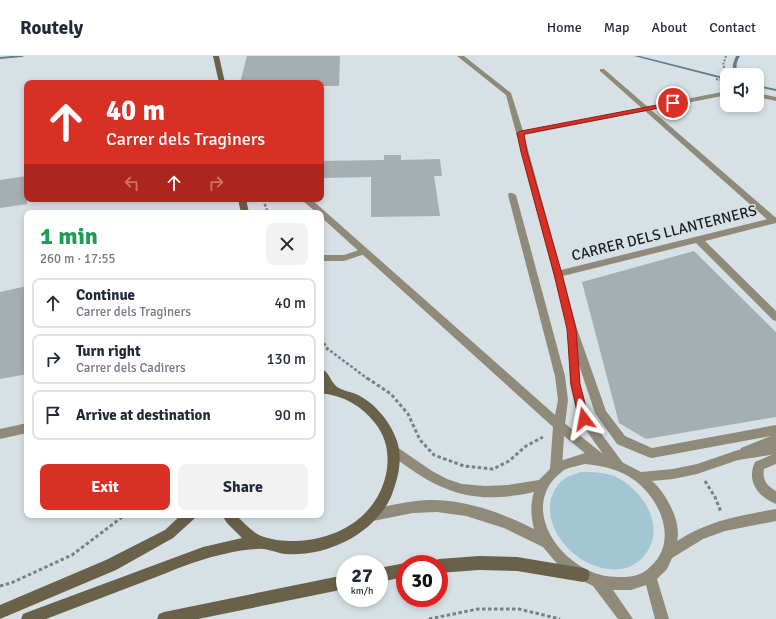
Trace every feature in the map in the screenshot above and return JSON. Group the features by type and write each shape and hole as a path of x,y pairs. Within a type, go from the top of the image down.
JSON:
{"main road":[{"path":"216,56 221,80"},
{"path":"324,377 334,390"},
{"path":"28,619 204,552 235,545 262,542 291,548 322,545 350,534 373,515 387,494 394,472 394,450 386,428 373,411 355,398 334,390 324,389"},
{"path":"0,612 111,566 169,534 187,518"},
{"path":"231,518 239,528 262,542"},
{"path":"448,565 479,563 517,564 583,575"},
{"path":"164,619 336,584"}],"street":[{"path":"460,56 509,94 521,133 524,152 572,329 601,413 620,440 652,453 776,430"},
{"path":"602,70 775,221"},
{"path":"521,133 720,94"},
{"path":"764,96 776,99"},
{"path":"512,195 560,376 563,400 559,424 556,469"},
{"path":"309,202 318,210"},
{"path":"324,215 559,424 601,459"},
{"name":"CARRER DELS LLANTERNERS","path":"558,274 775,221"},
{"path":"699,240 776,317"},
{"path":"324,258 344,258 365,252"},
{"path":"572,329 575,384 584,419 617,463"},
{"path":"0,434 24,429"},
{"path":"641,477 658,477 697,469 738,455 776,439"},
{"path":"738,455 776,449"},
{"path":"394,450 427,474 450,486 489,493 518,490 542,485"},
{"path":"584,458 601,459 617,463 641,477 657,493 668,513 672,533 669,553 662,566 650,576 635,582 617,584 598,581 583,575 563,561 548,543 539,523 537,502 542,485 548,476 556,469 569,462 584,458"},
{"path":"776,458 759,466 756,474 758,483 765,491 776,498"},
{"path":"373,515 405,509 437,506 465,510 503,520 548,543"},
{"path":"669,553 699,534 726,525 773,517"},
{"path":"650,576 662,619"},
{"path":"598,581 626,619"}],"path":[{"path":"724,68 723,65 726,56"},
{"path":"716,79 720,79"},
{"path":"324,343 328,349 360,374 391,394 408,414 420,440 434,455 464,466 493,468 509,461 526,446 545,436 559,424"},
{"path":"324,351 328,349"},
{"path":"703,478 715,497 722,515"},
{"path":"0,586 11,583 72,554 121,518"},
{"path":"428,619 478,609 519,609 560,619"}],"shaded area":[{"path":"581,472 602,473 614,476 633,489 648,508 654,530 652,541 647,552 635,564 620,569 603,568 587,562 572,552 560,538 552,523 550,505 552,497 555,489 563,479"}],"building":[{"path":"247,56 340,56 339,86 324,86 324,80 241,80"},
{"path":"384,155 401,155 401,160 440,159 442,176 434,176 440,216 371,217 371,177 324,178 324,161 384,160"},
{"path":"24,176 24,202 27,202 27,204 0,208 0,180"},
{"path":"694,251 776,332 776,417 646,439 619,423 582,282"},
{"path":"24,287 24,375 0,379 0,292"}],"waterway":[{"path":"0,58 22,56"},
{"path":"636,56 720,77"},
{"path":"734,68 735,61 738,56"},
{"path":"764,87 776,90"}],"route":[{"path":"584,419 575,384 572,329 524,152 521,133 673,103"}]}
